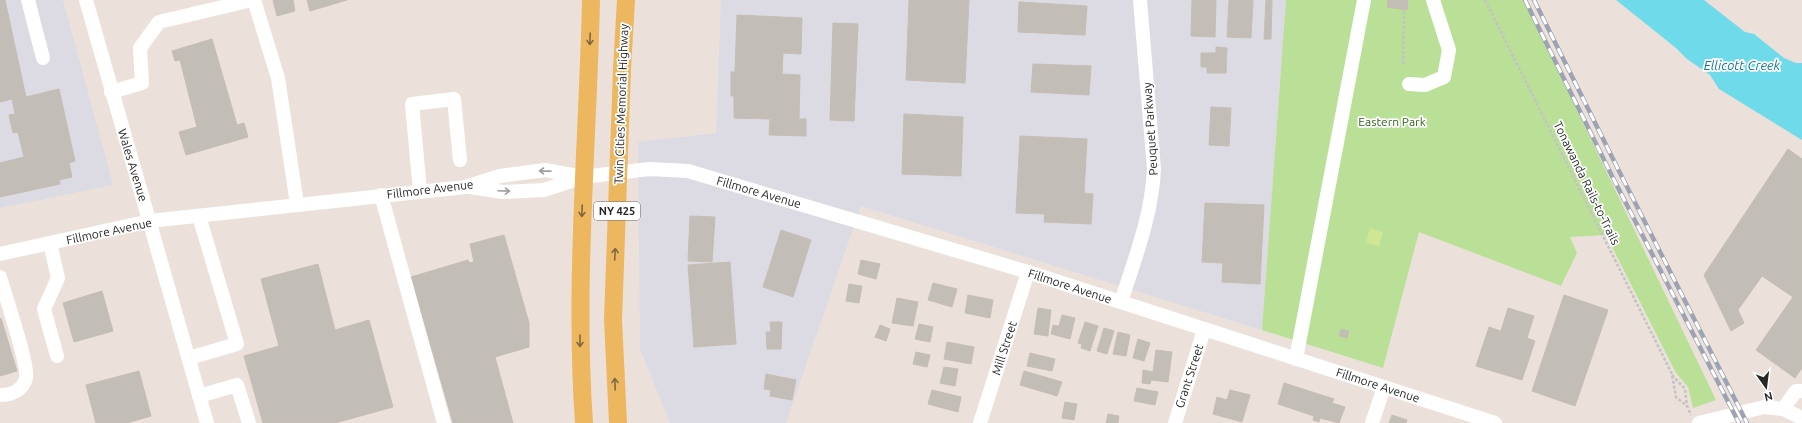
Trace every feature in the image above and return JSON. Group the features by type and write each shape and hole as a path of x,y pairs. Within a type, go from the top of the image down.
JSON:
{"main road":[{"name":"NY 425","path":"584,423 580,374 580,262 591,0"},
{"name":"Twin Cities Memorial Highway","path":"618,423 613,320 626,0"}],"street":[{"path":"28,0 43,58"},
{"name":"Wales Avenue","path":"86,0 111,92 150,221 207,423"},
{"path":"111,92 142,83 140,48 159,22 253,0 278,78 297,204"},
{"name":"Peuquet Parkway","path":"1121,302 1149,212 1153,191 1154,169 1140,0"},
{"path":"1296,359 1364,0"},
{"path":"1409,84 1425,85 1444,78 1449,50 1433,0"},
{"path":"420,191 412,104 454,99 460,160"},
{"name":"Fillmore Avenue","path":"0,254 150,221 465,187 500,176 545,170 583,177 649,169 688,172 1028,272 1496,423"},
{"path":"465,187 503,192 544,190 583,177"},
{"path":"381,195 444,423"},
{"path":"188,358 237,344 199,216"},
{"path":"50,243 58,278 44,309 57,356"},
{"name":"Mill Street","path":"980,423 1028,272"},
{"path":"0,277 24,359 27,377 23,386 16,392 0,395"},
{"name":"Grant Street","path":"1175,423 1204,330"},
{"path":"199,396 237,385 249,423"},
{"path":"1372,423 1384,387"},
{"path":"1783,409 1796,391 1802,391"},
{"path":"1696,420 1753,408 1773,407 1783,409 1802,418"}],"path":[{"name":"Tonawanda Rails-to-Trails","path":"1485,0 1672,374"},
{"path":"1403,64 1404,10"},
{"path":"1672,374 1685,389 1687,406"},
{"path":"1672,374 1676,397 1687,406 1696,420"}],"shaded area":[{"path":"0,0 63,0 113,185 0,208"},
{"path":"721,0 1286,0 1262,330 861,206 786,423 670,423 640,349 638,142 716,133"}],"green space":[{"name":"Eastern Park","path":"1286,0 1524,0 1716,400 1693,408 1688,387 1676,373 1606,235 1570,237 1577,253 1561,286 1419,232 1383,368 1262,330"},
{"path":"1370,228 1383,232 1379,246 1366,243"}],"water":[{"name":"Ellicott Creek","path":"1616,0 1704,0 1745,32 1754,34 1784,58 1796,63 1802,63 1802,140 1719,89 1710,75 1687,59 1676,48"}],"building":[{"path":"0,0 5,0 26,97 59,89 75,161 69,163 72,177 59,180 60,184 0,197 0,163 24,157 18,132 13,133 9,115 15,114 12,99 0,102"},
{"path":"273,0 293,0 295,11 277,16"},
{"path":"307,0 347,0 310,11"},
{"path":"909,0 969,0 965,83 906,80"},
{"path":"1192,0 1216,0 1215,37 1191,36"},
{"path":"1229,0 1253,0 1251,38 1227,37"},
{"path":"1266,0 1272,0 1271,39 1264,39"},
{"path":"1388,0 1408,0 1407,10 1387,7"},
{"path":"1019,2 1087,6 1085,35 1018,32"},
{"path":"737,15 802,18 801,54 783,53 782,74 800,75 799,119 806,119 806,136 769,135 770,119 734,118 734,96 731,96 731,72 735,72"},
{"path":"833,23 858,24 854,121 830,120"},
{"path":"212,39 237,125 244,123 248,137 186,155 179,132 197,127 180,60 175,61 172,51"},
{"path":"1216,47 1227,48 1226,73 1207,73 1207,67 1201,67 1201,53 1216,53"},
{"path":"1033,64 1091,66 1089,95 1031,92"},
{"path":"1211,107 1231,108 1229,146 1209,145"},
{"path":"904,114 963,117 961,176 902,174"},
{"path":"1020,136 1087,139 1084,193 1093,194 1091,224 1044,222 1045,214 1016,213"},
{"path":"1788,149 1802,159 1802,368 1795,378 1756,350 1793,297 1762,276 1738,310 1744,323 1731,331 1704,275"},
{"path":"1205,203 1264,205 1260,284 1222,282 1223,263 1202,262"},
{"path":"690,216 715,217 712,262 688,261"},
{"path":"781,230 811,240 793,297 763,287"},
{"path":"504,235 529,323 529,347 495,357 513,423 453,423 411,277 468,260 469,263 474,262 470,244"},
{"path":"861,260 880,264 876,279 858,274"},
{"path":"730,262 736,344 694,347 688,265"},
{"path":"318,264 335,330 369,320 393,407 335,423 263,423 244,356 279,346 261,279"},
{"path":"933,283 957,289 952,307 928,300"},
{"path":"849,284 862,286 859,303 846,301"},
{"path":"102,291 113,331 74,342 63,303"},
{"path":"968,295 993,300 990,318 965,313"},
{"path":"1564,295 1608,310 1575,406 1532,391"},
{"path":"897,298 918,302 913,326 892,323"},
{"path":"1038,308 1051,310 1048,336 1034,334"},
{"path":"1508,308 1534,316 1527,338 1535,341 1522,380 1476,366 1489,327 1501,331"},
{"path":"1062,315 1075,318 1070,339 1051,334 1053,325 1059,326"},
{"path":"1,318 17,371 0,376 0,319"},
{"path":"770,322 782,322 781,349 767,349 766,332 771,332"},
{"path":"1085,322 1098,326 1090,351 1081,348 1082,344 1078,343"},
{"path":"919,324 933,327 930,342 915,339"},
{"path":"880,325 890,329 886,341 875,337"},
{"path":"1104,328 1114,331 1107,354 1097,351"},
{"path":"1341,329 1349,331 1347,338 1339,336"},
{"path":"1118,332 1130,335 1126,356 1113,354"},
{"path":"1138,339 1150,343 1144,361 1133,358"},
{"path":"947,342 974,347 971,364 944,359"},
{"path":"1156,350 1172,352 1168,382 1151,380 1150,384 1142,383 1143,370 1153,372"},
{"path":"916,352 930,355 927,367 913,364"},
{"path":"1030,353 1055,359 1052,371 1027,366"},
{"path":"944,367 958,369 955,386 940,383"},
{"path":"139,371 151,416 127,423 96,423 86,385"},
{"path":"1024,371 1062,382 1057,396 1020,385"},
{"path":"766,374 796,380 792,400 770,396 771,390 764,389"},
{"path":"1284,383 1334,399 1332,403 1345,407 1339,423 1320,418 1319,422 1313,420 1314,416 1278,404"},
{"path":"1137,388 1158,392 1155,405 1134,401"},
{"path":"932,390 961,397 958,412 928,404"},
{"path":"1230,390 1250,395 1242,422 1213,414 1217,397 1227,400"},
{"path":"1065,402 1077,404 1074,420 1062,418"},
{"path":"1108,414 1119,416 1118,423 1106,423"},
{"path":"1392,415 1407,420 1406,423 1389,423"}],"railway":[{"path":"1525,0 1612,176 1739,423"},
{"path":"1534,0 1747,423"}]}
